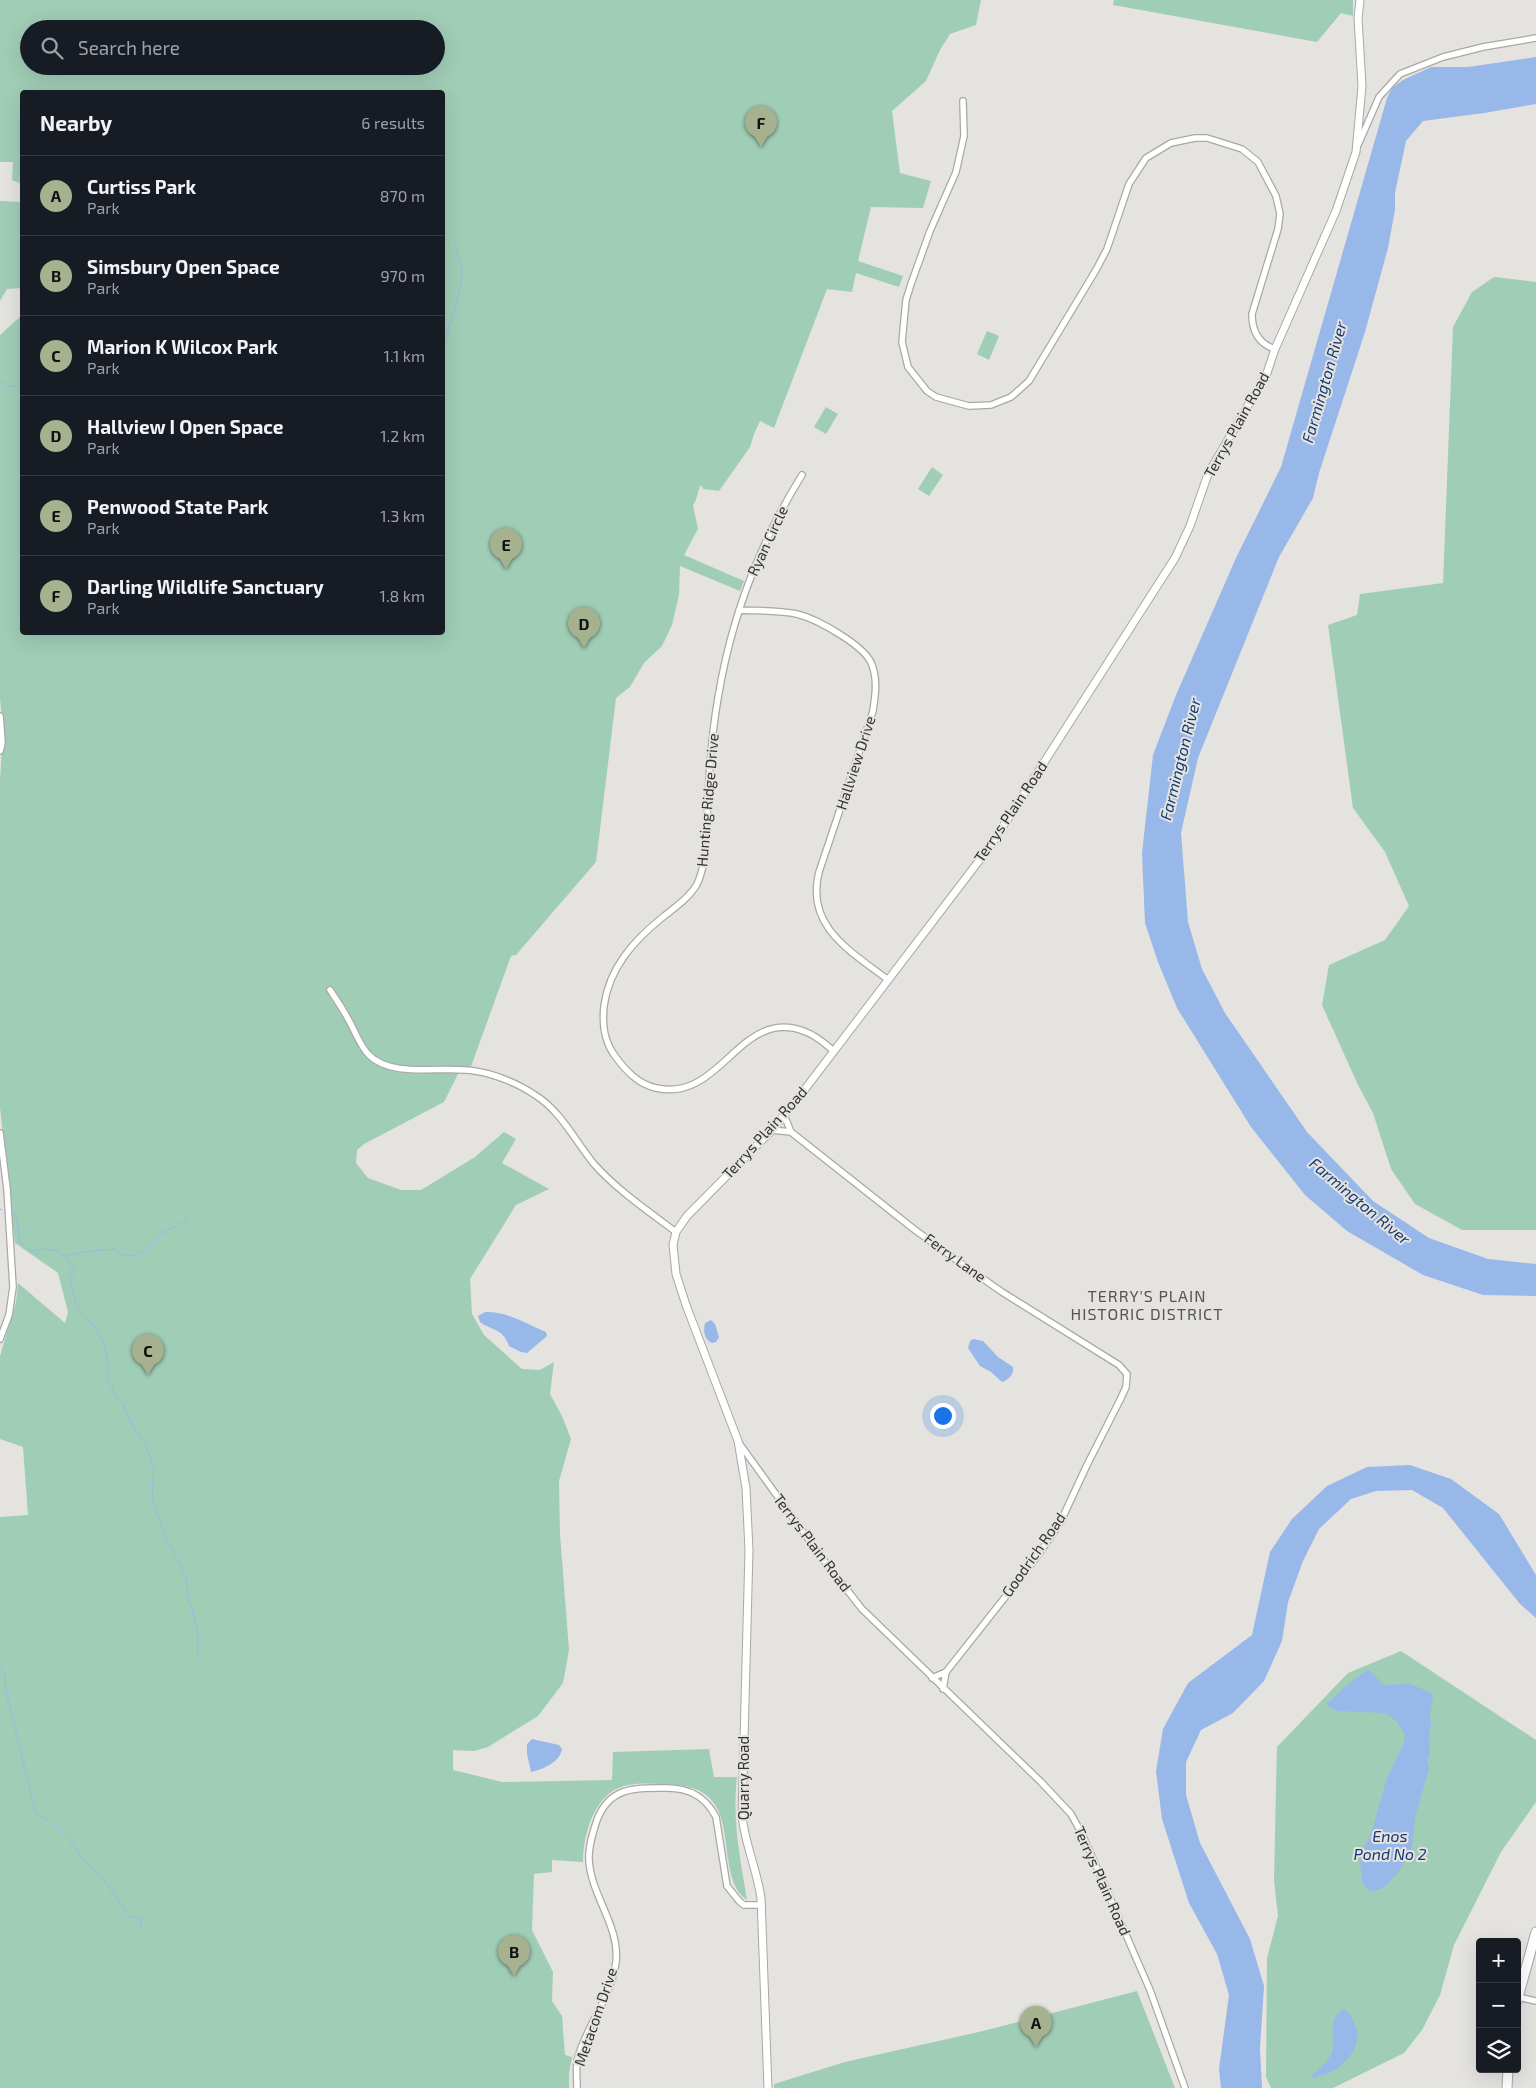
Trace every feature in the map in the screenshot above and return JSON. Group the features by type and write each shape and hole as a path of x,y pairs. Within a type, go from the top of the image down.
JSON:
{"highway":[{"path":"1521,1988 1536,1932"},
{"path":"1506,2088 1508,2073"}],"street":[{"name":"Terrys Plain Road","path":"1185,2088 1150,1990 1083,1836 1071,1814 1041,1782 862,1609 819,1554 738,1441 680,1286 672,1245 676,1232 687,1216 784,1116 991,845 1175,558 1190,526 1208,474 1267,373 1336,212 1356,152 1362,86 1358,18 1360,0"},
{"path":"1356,152 1379,97 1400,74 1443,57 1536,38"},
{"path":"963,101 964,136 956,172 930,231 906,300 902,342 908,367 927,391 936,397 958,404 981,407 999,402 1019,392 1037,370 1096,270 1107,249 1129,184 1146,158 1171,143 1195,138 1216,140 1242,149 1258,162 1276,196 1280,214 1278,229 1252,314 1252,322 1258,338 1263,344 1276,349"},
{"name":"Ryan Circle","path":"739,610 746,586 765,541 802,475"},
{"name":"Hallview Drive","path":"739,610 799,615 846,638 866,655 872,663 876,687 873,711 819,872 815,896 820,913 832,936 887,980"},
{"name":"Hunting Ridge Drive","path":"739,610 723,671 718,700 701,876 692,891 648,929 622,958 607,993 603,1015 604,1035 613,1053 633,1077 648,1086 667,1090 682,1088 699,1081 718,1068 747,1040 777,1028 806,1032 834,1051"},
{"path":"0,716 2,743 0,751"},
{"path":"330,990 349,1019 358,1039 368,1054 378,1063 417,1071 475,1071 515,1084 540,1098 548,1104 594,1164 606,1176 676,1232"},
{"name":"Ferry Lane","path":"784,1116 791,1132 915,1230 1002,1292 1119,1365 1127,1374"},
{"path":"772,1130 791,1132"},
{"path":"0,1133 7,1189 13,1287 9,1315 0,1339"},
{"name":"Goodrich Road","path":"943,1689 946,1672 1036,1558 1060,1523 1126,1387 1127,1374"},
{"name":"Quarry Road","path":"738,1441 746,1488 749,1550 742,1816 746,1843 759,1886 762,1905 768,2088"},
{"path":"742,1466 753,1462"},
{"name":"Goodrich Road","path":"932,1678 946,1672"},
{"name":"Metacom Drive","path":"577,2088 577,2062 610,1987 616,1960 614,1936 593,1880 589,1862 592,1838 601,1810 606,1802 628,1790 640,1788 683,1788 699,1796 716,1816 727,1886 744,1904 762,1905"},
{"path":"1521,1999 1536,2000"}],"green space":[{"path":"0,0 981,0 976,25 950,34 940,50 926,81 892,111 900,173 931,181 923,208 871,207 858,261 903,276 899,287 856,273 852,292 827,289 774,428 760,421 750,447 719,491 703,489 701,485 700,487 693,505 698,529 684,555 744,581 740,591 680,566 679,595 672,625 662,646 644,663 630,687 616,698 596,862 516,955 511,956 469,1072 459,1072 444,1102 364,1144 357,1150 356,1163 368,1178 401,1190 421,1190 475,1157 504,1132 516,1139 502,1163 549,1189 516,1205 470,1279 472,1314 484,1335 522,1369 540,1370 554,1362 550,1394 562,1416 571,1439 559,1481 560,1534 569,1650 563,1683 538,1716 488,1747 474,1751 453,1750 453,1770 502,1782 612,1780 613,1752 709,1749 714,1777 737,1777 736,1824 747,1900 739,1892 730,1870 724,1831 717,1808 700,1791 677,1785 636,1784 614,1790 597,1807 590,1822 584,1846 583,1862 552,1860 552,1872 534,1874 532,1930 553,1972 552,2001 562,2016 565,2055 572,2057 569,2088 0,2088 0,1517 28,1515 23,1447 0,1439 0,1356 16,1302 18,1283 65,1323 68,1312 58,1273 15,1243 0,1108 0,781 3,732 0,698 0,335 20,317 20,635 445,635 445,90 20,90 20,183 12,180 13,162 0,162"},
{"path":"1114,0 1353,0 1353,16 1341,13 1317,42 1113,5"},
{"path":"0,201 20,202 20,288 7,289 0,301"},
{"path":"1494,277 1536,282 1536,1230 1462,1230 1415,1204 1391,1169 1373,1113 1358,1085 1322,1005 1329,965 1385,940 1409,906 1385,852 1353,808 1328,625 1357,615 1360,594 1443,583 1453,327 1472,292"},
{"path":"987,331 999,336 989,360 977,354"},
{"path":"826,407 838,414 826,434 814,427"},
{"path":"932,467 943,475 929,496 918,489"},
{"path":"1401,1651 1536,1740 1536,1802 1501,1852 1454,1945 1440,1995 1422,2030 1404,2053 1333,2088 1271,2088 1266,2077 1267,1958 1278,1916 1274,1880 1277,1747 1348,1673"},
{"path":"1137,1991 1175,2088 774,2088 774,2084 845,2062 983,2031"}],"water":[{"name":"Farmington River","path":"1536,57 1536,104 1423,121 1406,141 1395,193 1395,210 1388,248 1365,332 1319,473 1313,498 1279,557 1198,758 1181,833 1188,922 1202,969 1225,1013 1307,1132 1373,1201 1429,1238 1488,1259 1536,1264 1536,1296 1483,1295 1423,1275 1347,1231 1305,1195 1251,1127 1177,1008 1158,962 1145,923 1142,853 1153,755 1176,695 1236,558 1281,467 1387,98 1392,88 1403,80 1431,67 1468,67"},
{"path":"485,1312 493,1312 517,1319 546,1332 547,1336 527,1353 521,1352 509,1346 507,1340 500,1333 480,1322 478,1316"},
{"path":"711,1320 715,1324 719,1337 716,1342 712,1343 707,1339 704,1332 705,1323"},
{"path":"973,1339 983,1341 998,1357 1013,1367 1013,1372 1009,1378 1002,1382 991,1372 980,1366 968,1348 970,1341"},
{"path":"1410,1465 1451,1479 1499,1514 1536,1575 1536,1618 1520,1604 1443,1508 1412,1490 1376,1491 1351,1499 1319,1529 1303,1561 1288,1602 1282,1641 1264,1681 1233,1713 1201,1730 1186,1762 1186,1795 1200,1843 1250,1939 1264,1986 1260,2048 1262,2088 1221,2088 1219,2069 1229,1995 1217,1954 1189,1903 1162,1819 1156,1771 1163,1729 1188,1683 1252,1635 1270,1552 1292,1519 1327,1486 1367,1467"},
{"name":"Enos Pond No 2","path":"1367,1670 1384,1685 1411,1684 1431,1693 1433,1699 1430,1714 1430,1754 1427,1761 1429,1769 1415,1818 1412,1847 1396,1875 1383,1888 1374,1891 1368,1890 1362,1882 1360,1862 1365,1845 1371,1834 1387,1778 1404,1743 1405,1735 1397,1722 1386,1713 1337,1711 1327,1704 1341,1690"},
{"path":"532,1739 559,1745 562,1749 561,1754 555,1761 546,1767 531,1772 527,1744"},
{"path":"1345,2009 1357,2028 1355,2047 1349,2058 1336,2069 1313,2078 1311,2077 1326,2062 1332,2052 1334,2021 1339,2011"}],"waterway":[{"path":"445,337 462,275 462,268 455,245"},
{"path":"0,382 9,386 20,386"},
{"path":"12,1213 17,1216 20,1242 31,1251 46,1249 57,1251 66,1258 74,1271 70,1279 76,1303 94,1326 103,1343 109,1365 107,1376 117,1398 123,1404 132,1425 146,1446 154,1467 152,1498 164,1534 186,1577 189,1600 198,1632 198,1656"},
{"path":"67,1256 83,1252 116,1249 123,1255 135,1255 144,1251 161,1234 183,1222 188,1216"},
{"path":"0,1668 5,1675 6,1691 36,1814 45,1818 70,1841 83,1859 103,1878 129,1916 140,1919 141,1928"}],"place":[{"name":"Darling Wildlife Sanctuary","path":"761,147"},
{"name":"Penwood State Park","path":"506,569"},
{"name":"Hallview I Open Space","path":"584,648"},
{"name":"Marion K Wilcox Park","path":"148,1375"},
{"name":"Simsbury Open Space","path":"514,1976"},
{"name":"Curtiss Park","path":"1036,2047"}],"district":[{"name":"TERRY'S PLAIN HISTORIC DISTRICT","path":"1147,1305"}]}
